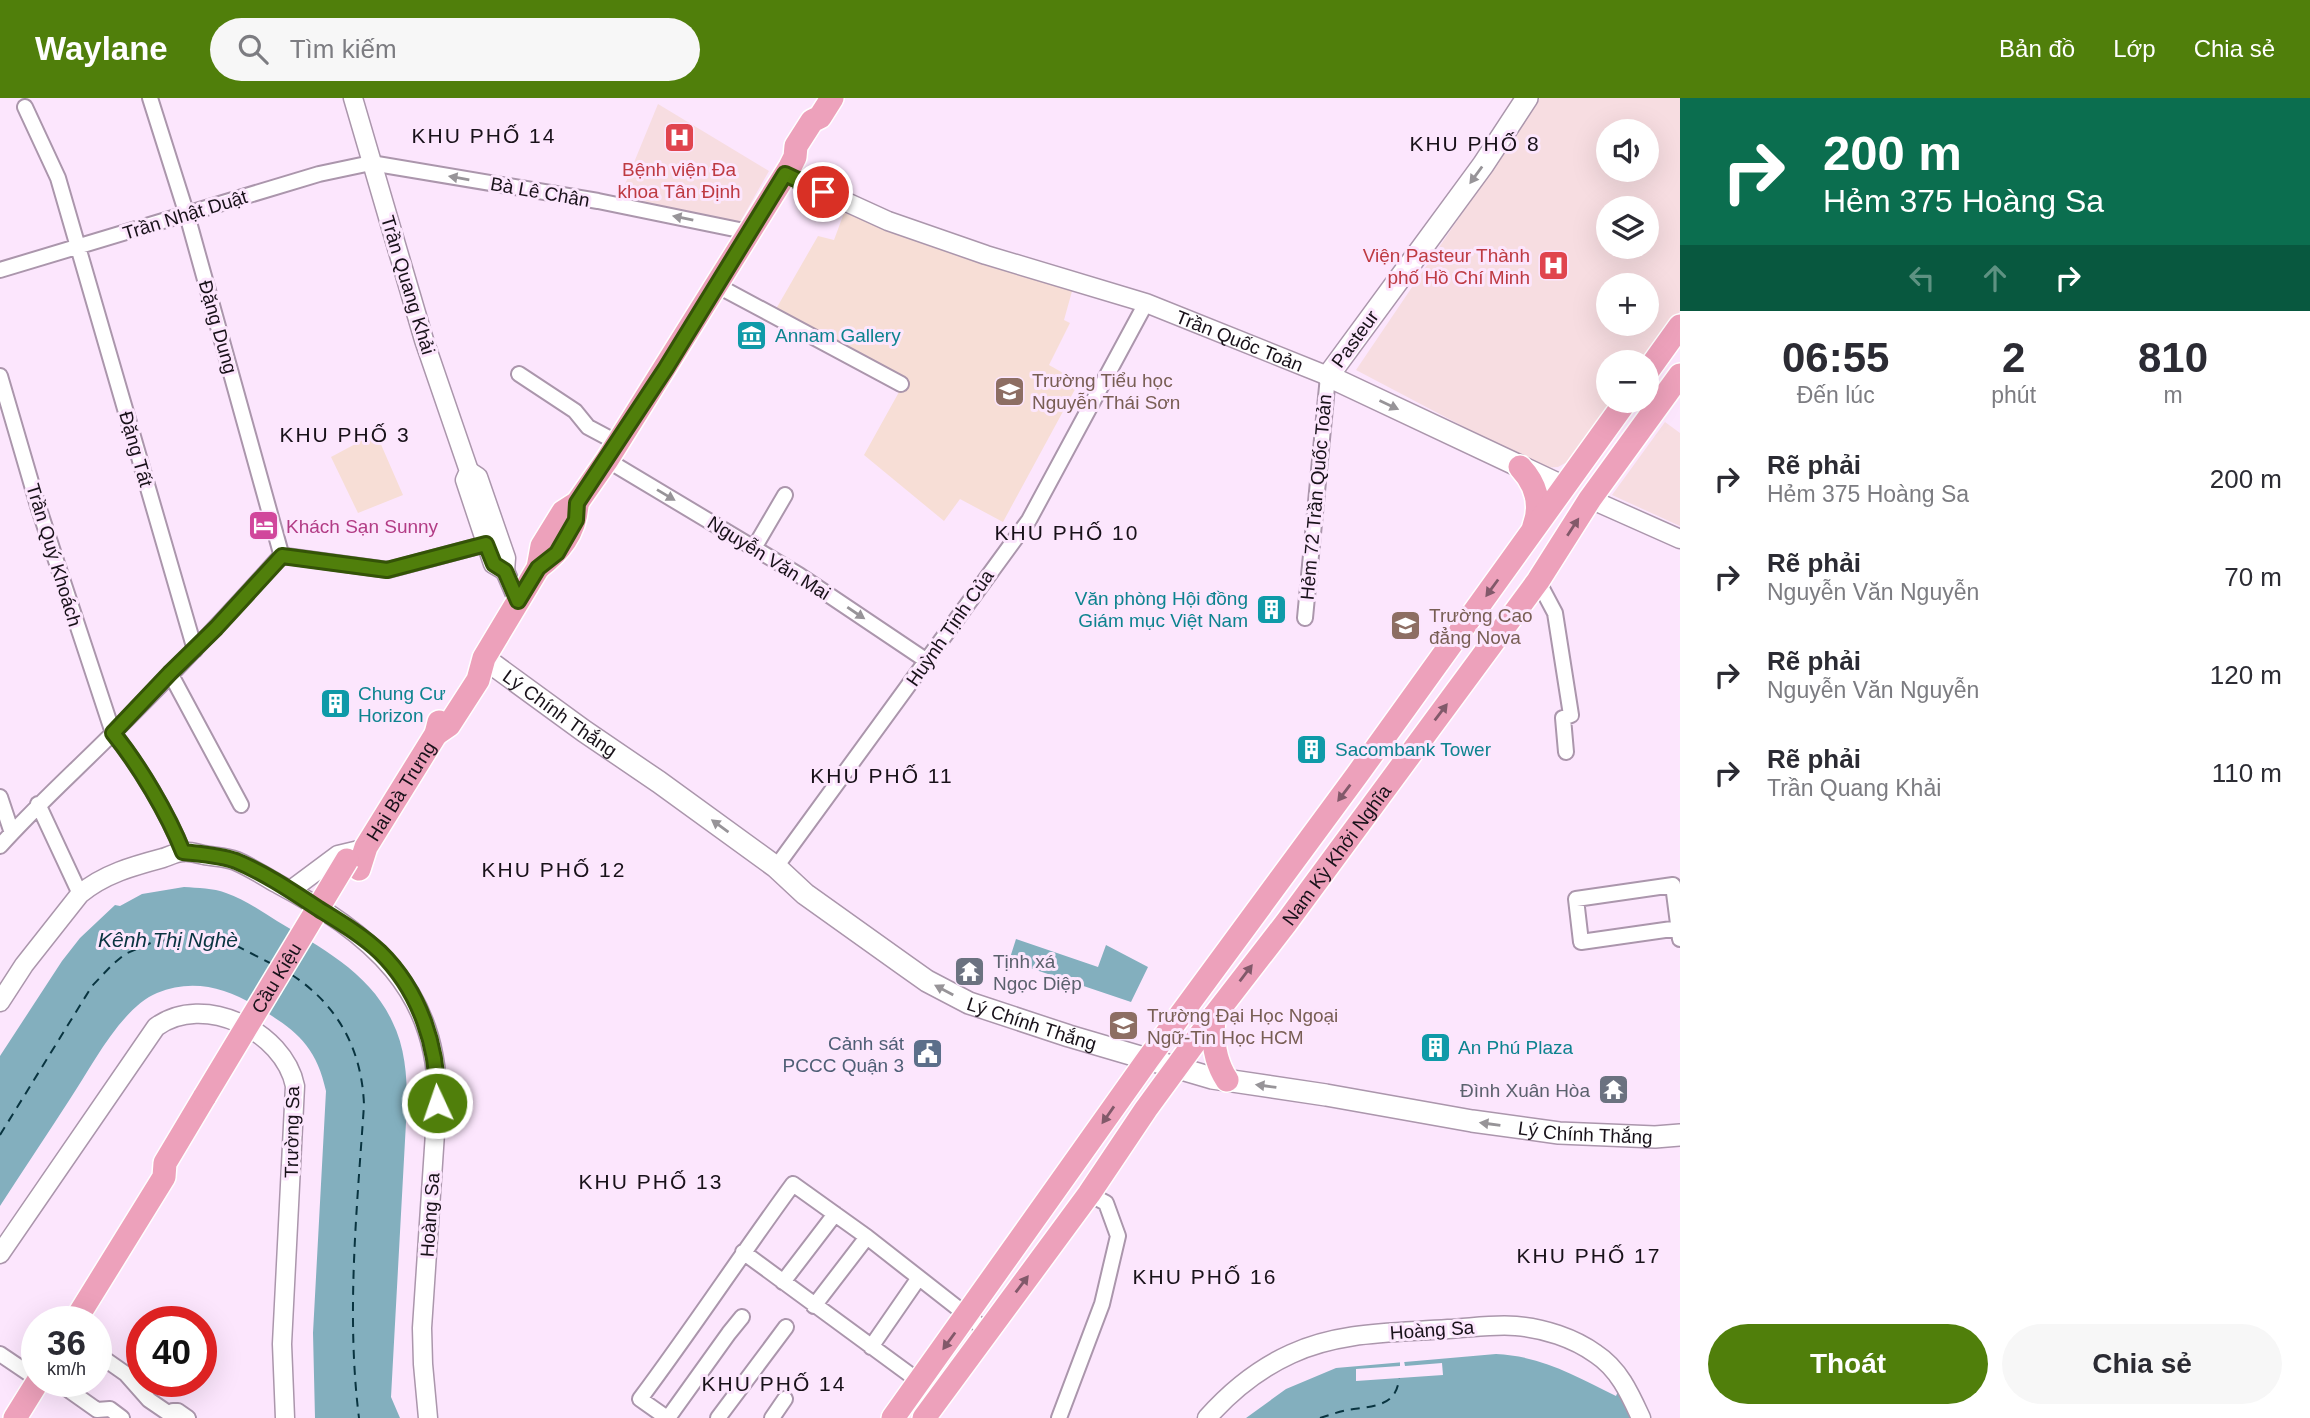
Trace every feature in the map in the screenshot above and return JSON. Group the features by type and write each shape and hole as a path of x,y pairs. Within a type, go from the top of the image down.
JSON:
{"main road":[{"name":"Pasteur","path":"1328,376 1483,165 1527,98"},
{"name":"Hai Bà Trưng","path":"359,856 436,734 449,725 478,680 484,658 538,568 557,553 576,520 577,503 718,286 790,166 804,153 819,128 826,108"},
{"path":"1659,355 1680,326"},
{"name":"Nam Kỳ Khởi Nghĩa","path":"924,1418 1089,1194 1214,1016 1286,923 1538,581 1591,499 1680,375"},
{"name":"Trần Quốc Toản","path":"1328,376 1564,487"},
{"name":"Nam Kỳ Khởi Nghĩa","path":"893,1418 1148,1059 1365,765 1617,413"},
{"path":"1520,467 1529,477 1537,496 1538,507 1531,533"},
{"name":"Lý Chính Thắng","path":"484,658 659,782 911,970 969,1003 1177,1068 1227,1080 1472,1121 1549,1131 1655,1137 1680,1135"},
{"name":"Cầu Kiệu","path":"84,1306 164,1177 177,1170 211,1099 359,856"},
{"path":"1214,1016 1214,1041 1222,1072 1227,1080"},
{"path":"15,1418 28,1397"}],"street":[{"name":"Đặng Dung","path":"150,98 187,215 282,556"},
{"name":"Trần Quang Khải","path":"353,98 424,340 469,471 478,477 506,558 505,571 518,601"},
{"name":"Ðặng Tất","path":"25,107 58,178 195,650"},
{"name":"Trần Nhật Duật","path":"0,270 320,174 371,163"},
{"name":"Bà Lê Chân","path":"371,163 598,201 749,232"},
{"name":"Trần Quốc Toản","path":"790,166 888,221 1146,303 1328,376"},
{"path":"718,286 901,384"},
{"name":"Huỳnh Tịnh Của","path":"775,867 1029,520 1146,303"},
{"name":"Nguyễn Văn Mai","path":"519,374 575,411 612,452 927,661"},
{"name":"Trần Quý Khoách","path":"0,376 38,506 113,733 174,829 183,852"},
{"name":"Hẻm 72 Trần Quốc Toản","path":"1305,618 1328,376"},
{"name":"Trần Quang Khải","path":"469,471 465,480 486,544 494,564 505,571"},
{"name":"Trần Quốc Toản","path":"1564,487 1680,539"},
{"path":"754,548 785,495"},
{"path":"0,846 38,804 195,650 282,556 387,570 486,544"},
{"path":"1538,581 1555,613 1571,715 1563,718 1566,752"},
{"path":"170,673 241,805"},
{"path":"0,797 12,833"},
{"path":"38,804 80,894"},
{"name":"Hoàng Sa","path":"0,1002 24,965 80,894 108,876 183,852 234,860 291,890 353,931 386,959 412,997 431,1042 438,1096 422,1328 428,1418"},
{"path":"291,890 338,855 359,856"},
{"path":"1679,928 1581,942 1576,899 1672,886 1679,928 1680,940"},
{"name":"Trường Sa","path":"0,1254 156,1027 171,1019 202,1014 223,1016 243,1026 283,1056 295,1086 282,1344 285,1418"},
{"path":"742,1317 667,1418 640,1399 793,1184 867,1237 987,1331"},
{"path":"1059,1418 1102,1304 1118,1236 1106,1203 1089,1194"},
{"path":"783,1282 835,1214"},
{"path":"814,1306 867,1237"},
{"path":"743,1252 920,1382"},
{"path":"871,1348 918,1279"},
{"name":"Hoàng Sa","path":"1207,1418 1232,1392 1256,1374 1291,1354 1314,1345 1372,1334 1506,1325 1549,1333 1597,1354 1623,1381 1641,1418"},
{"path":"718,1418 786,1327"},
{"path":"0,1354 21,1368"},
{"path":"112,1364 126,1374 149,1400 171,1415 173,1411 178,1411 188,1418"},
{"path":"79,1397 97,1410 110,1409 121,1418"},
{"path":"772,1418 786,1399"}],"shaded area":[{"name":"Viện Pasteur Thành phố Hồ Chí Minh","path":"1540,98 1680,98 1680,311 1653,350 1596,350 1596,413 1610,413 1580,455 1558,467 1542,468 1356,370"},
{"name":"Bệnh viện Đa khoa Tân Định","path":"658,104 769,171 739,224 619,199"},
{"path":"844,213 1074,284 1064,320 1070,323 1049,365 1079,382 1003,522 960,499 944,521 864,455 904,383 776,309 818,236 834,240"},
{"path":"1665,422 1680,433 1680,526 1612,495"},
{"path":"376,433 403,495 358,513 331,457"}],"water":[{"name":"Kênh Thị Nghè","path":"184,887 216,890 239,898 326,951 371,989 392,1021 404,1061 407,1104 391,1397 400,1418 315,1418 313,1333 326,1091 316,1061 301,1039 268,1013 243,999 207,987 182,986 157,993 131,1011 108,1039 0,1206 0,1056 62,961 80,938 115,905 120,906 142,894"},
{"path":"1016,939 1098,967 1106,945 1148,967 1131,1002 1009,961"},
{"path":"1496,1354 1543,1363 1616,1396 1619,1389 1631,1418 1246,1418 1286,1389 1336,1368"}],"pier":[{"path":"1400,1361 1404,1361 1405,1366 1442,1363 1443,1375 1356,1381 1356,1369 1400,1366"}],"ferry route":[{"path":"0,1135 92,986 125,954 153,942 195,936 235,945 272,964"},
{"path":"292,975 322,1000 334,1015 352,1048 362,1085 364,1105 353,1300 359,1418"},
{"path":"1320,1418 1381,1404 1393,1395 1399,1378"}],"place":[{"name":"Bệnh viện Đa khoa Tân Định","path":"679,138"},
{"name":"Viện Pasteur Thành phố Hồ Chí Minh","path":"1553,266"},
{"name":"Annam Gallery","path":"752,335"},
{"name":"Trường Tiểu học Nguyễn Thái Sơn","path":"1009,391"},
{"name":"Khách Sạn Sunny","path":"263,526"},
{"name":"Văn phòng Hội đồng Giám mục Việt Nam","path":"1271,609"},
{"name":"Trường Cao đẳng Nova","path":"1406,626"},
{"name":"Chung Cư Horizon","path":"335,704"},
{"name":"Sacombank Tower","path":"1312,749"},
{"name":"Tịnh xá Ngọc Diệp","path":"970,972"},
{"name":"Trường Đại Học Ngoại Ngữ-Tin Học HCM","path":"1124,1026"},
{"name":"An Phú Plaza","path":"1435,1047"},
{"name":"Cảnh sát PCCC Quận 3","path":"927,1054"},
{"name":"Đình Xuân Hòa","path":"1613,1090"}],"district":[{"name":"KHU PHỐ 14","path":"484,135"},
{"name":"KHU PHỐ 8","path":"1475,143"},
{"name":"KHU PHỐ 3","path":"345,434"},
{"name":"KHU PHỐ 10","path":"1067,532"},
{"name":"KHU PHỐ 11","path":"882,775"},
{"name":"KHU PHỐ 12","path":"554,869"},
{"name":"KHU PHỐ 13","path":"651,1181"},
{"name":"KHU PHỐ 17","path":"1589,1255"},
{"name":"KHU PHỐ 16","path":"1205,1276"},
{"name":"KHU PHỐ 14","path":"774,1383"}],"route":[{"path":"437,1103 437,1076 431,1042 412,997 386,959 353,931 291,890 234,860 183,852 174,829 113,733 282,556 387,570 486,544 494,564 505,571 518,601 538,568 557,553 576,520 577,503 718,286 785,174 823,192"}]}
